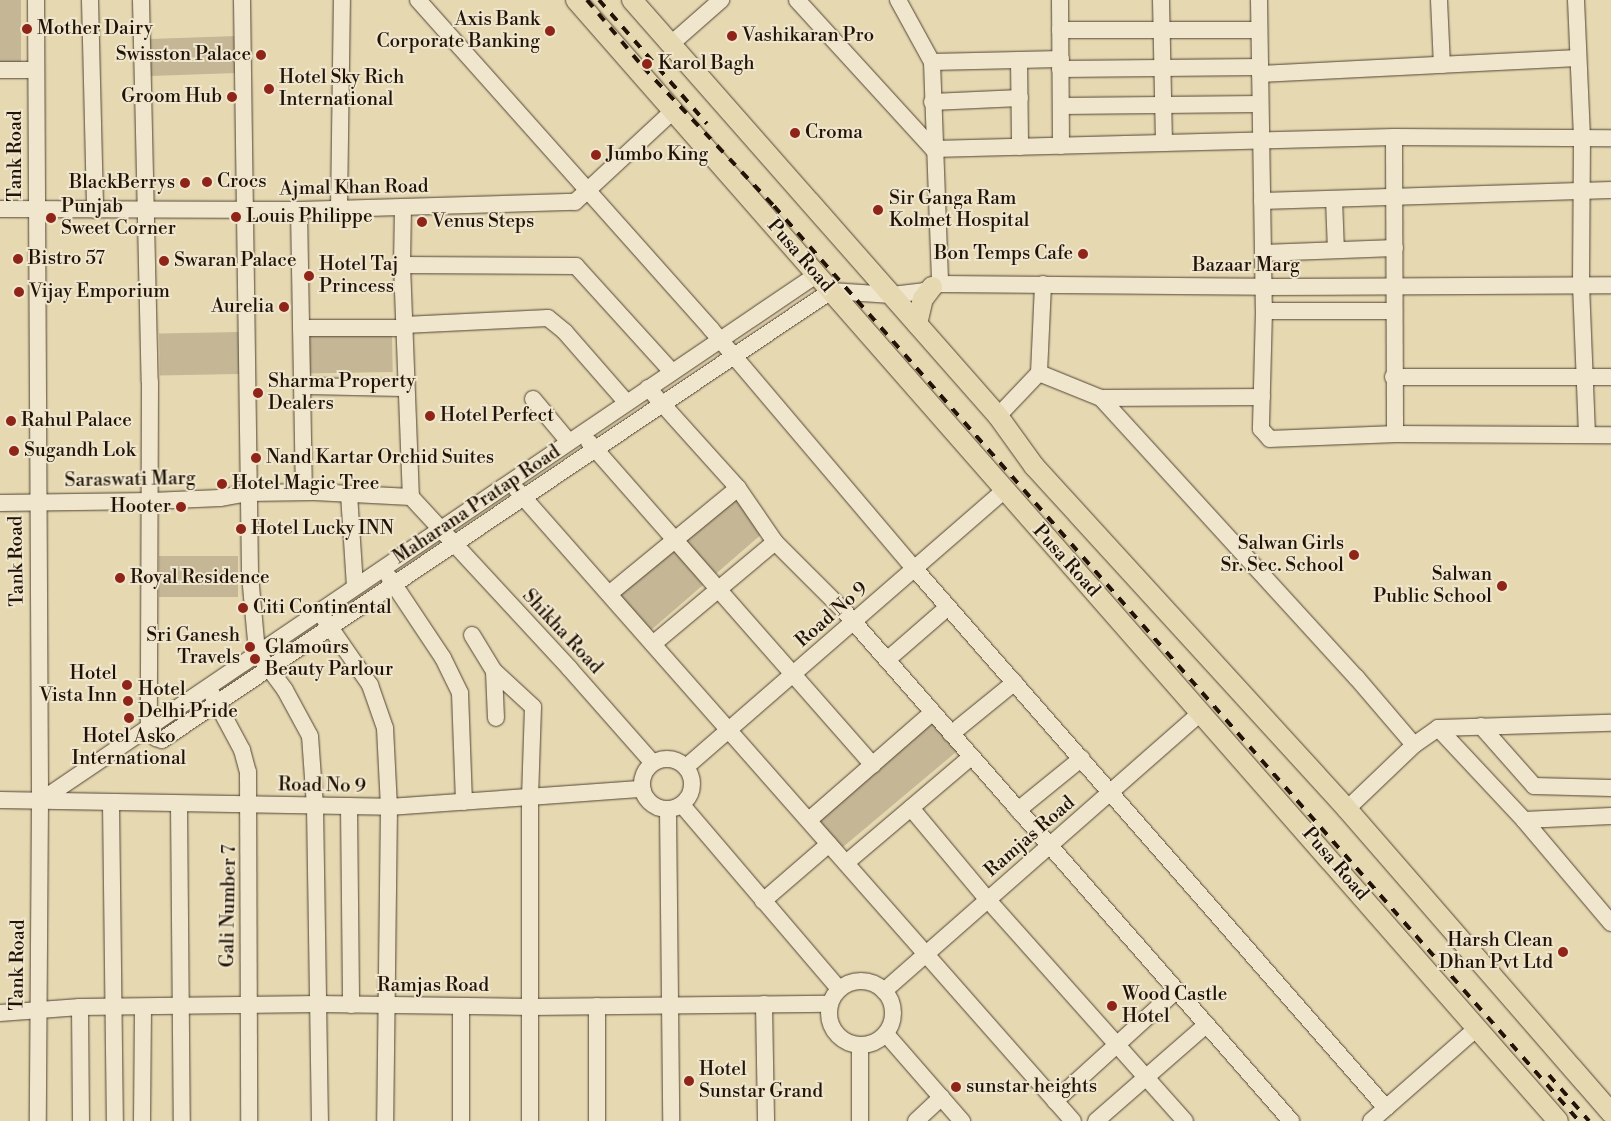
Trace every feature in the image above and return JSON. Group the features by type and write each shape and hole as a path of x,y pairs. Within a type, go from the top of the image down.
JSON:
{"main road":[{"name":"Pusa Road","path":"576,0 1003,491 1202,712 1558,1121"},
{"path":"632,0 998,416 1034,466 1347,809 1611,1113"},
{"path":"917,324 923,299 936,285"}],"street":[{"name":"Tank Road","path":"36,0 37,502 40,801 38,1121"},
{"path":"90,0 95,210"},
{"path":"141,0 147,210 151,501 149,725"},
{"path":"242,0 247,210 250,566 257,652 298,711 310,736 315,806 320,1121"},
{"path":"339,209 342,0"},
{"path":"418,0 720,340 914,568 1386,1108"},
{"path":"671,44 721,0"},
{"path":"797,0 933,149 1394,137 1611,138"},
{"path":"898,0 932,62 936,285"},
{"path":"1060,0 1061,146"},
{"path":"1161,0 1164,143"},
{"path":"1259,0 1264,311 1261,429 1270,439 1395,434 1611,435"},
{"path":"1439,0 1442,65"},
{"path":"1576,0 1582,139 1581,285 1587,435"},
{"path":"1060,30 1258,30"},
{"path":"932,62 1019,60 1061,64 1260,70 1442,65 1578,58"},
{"path":"1019,60 1020,147"},
{"path":"0,70 36,70"},
{"path":"932,102 1020,98"},
{"path":"1061,106 1260,104"},
{"name":"Ajmal Khan Road","path":"0,209 299,210 575,202 673,111"},
{"path":"1394,137 1395,286 1393,377 1395,434"},
{"path":"1262,201 1611,190"},
{"path":"1334,199 1336,250"},
{"path":"403,208 402,265 411,497 440,529"},
{"path":"299,210 304,492"},
{"path":"1263,253 1395,248"},
{"path":"402,265 576,266 672,372"},
{"name":"Maharana Pratap Road","path":"40,801 149,725 816,275"},
{"name":"Bazaar Marg","path":"831,291 887,289 924,283 936,285 1043,284 1263,287 1611,285"},
{"path":"998,416 1039,373 1043,284"},
{"name":"Maharana Pratap Road","path":"149,725 156,738 162,740 268,666 455,545 831,291"},
{"path":"1264,311 1393,310"},
{"path":"301,328 404,327 548,318 565,332 627,403"},
{"path":"1039,373 1101,398 1262,398"},
{"path":"1393,377 1611,377"},
{"path":"302,386 406,388"},
{"path":"648,388 738,488 775,542 854,622 1290,1121"},
{"path":"1101,398 1356,677 1414,745"},
{"path":"533,399 576,437 595,450 873,765"},
{"path":"511,481 523,498 730,728 829,844 1073,1121"},
{"path":"609,594 738,488"},
{"name":"Road No 9","path":"686,767 793,676 1003,491"},
{"name":"Saraswati Marg","path":"0,503 151,501 220,498 249,493 304,492 411,497"},
{"path":"350,494 355,587"},
{"name":"Shikha Road","path":"440,529 652,763"},
{"path":"653,644 775,542"},
{"path":"383,568 443,658 460,693 464,802"},
{"path":"887,660 948,607"},
{"path":"318,611 370,685 380,707 385,728 389,807 385,1121"},
{"path":"472,635 494,671 533,708 530,796 530,1121"},
{"path":"494,671 496,718"},
{"path":"951,734 1015,682"},
{"name":"Gali Number 7","path":"207,686 242,750 248,772 250,805 247,1008 249,1121"},
{"path":"809,820 932,712"},
{"name":"Ramjas Road","path":"884,991 1202,712"},
{"path":"1347,809 1414,745 1438,728 1611,723"},
{"path":"1481,726 1534,786 1611,788"},
{"path":"1438,728 1524,820 1609,918"},
{"path":"846,863 971,757"},
{"path":"1018,810 1082,758"},
{"path":"671,1121 670,1005 675,807 692,787 686,767 673,759 652,763 644,774 642,788 654,806 675,807 763,901 839,990"},
{"name":"Road No 9","path":"0,800 389,807 642,788"},
{"path":"111,803 115,1121"},
{"path":"179,804 182,1121"},
{"path":"349,806 351,1005"},
{"path":"911,808 988,900 1185,1121"},
{"path":"1524,820 1611,816"},
{"path":"763,901 829,844"},
{"path":"862,981 884,991 893,1015 886,1034 876,1042 860,1046 837,1036 829,1020 830,1004 839,990 862,981"},
{"path":"1055,1101 1176,991"},
{"name":"Ramjas Road","path":"0,1013 113,1007 247,1008 319,1004 385,1006 830,1004"},
{"path":"764,1004 766,1121"},
{"path":"461,1006 461,1121"},
{"path":"596,1006 597,1121"},
{"path":"80,1008 81,1121"},
{"path":"142,1121 143,1008"},
{"path":"1096,1121 1206,1025"},
{"path":"1371,1121 1477,1028"},
{"path":"886,1034 962,1121"},
{"path":"860,1046 860,1121"},
{"path":"916,1121 942,1097"}],"shaded area":[{"path":"0,0 21,0 21,65 0,65"},
{"path":"236,36 237,73 150,76 149,39"},
{"path":"239,332 240,374 160,375 159,333"},
{"path":"392,332 393,372 306,374 305,334"},
{"path":"733,490 767,529 649,632 615,593"},
{"path":"159,556 238,556 238,597 159,597"},
{"path":"928,709 961,748 841,849 808,810"}],"railway":[{"path":"587,0 643,67 774,206 1579,1121"},
{"path":"599,0 707,124"},
{"path":"1549,1075 1589,1121"}],"place":[{"name":"Mother Dairy","path":"27,29"},
{"name":"Axis Bank Corporate Banking","path":"550,31"},
{"name":"Vashikaran Pro","path":"732,36"},
{"name":"Swisston Palace","path":"261,55"},
{"name":"Karol Bagh","path":"647,64"},
{"name":"Hotel Sky Rich International","path":"269,89"},
{"name":"Groom Hub","path":"232,97"},
{"name":"Croma","path":"795,133"},
{"name":"Jumbo King","path":"596,155"},
{"name":"Crocs","path":"207,182"},
{"name":"BlackBerrys","path":"185,183"},
{"name":"Sir Ganga Ram Kolmet Hospital","path":"878,210"},
{"name":"Louis Philippe","path":"236,217"},
{"name":"Punjab Sweet Corner","path":"51,218"},
{"name":"Venus Steps","path":"422,222"},
{"name":"Bon Temps Cafe","path":"1083,254"},
{"name":"Bistro 57","path":"18,259"},
{"name":"Swaran Palace","path":"164,261"},
{"name":"Hotel Taj Princess","path":"309,276"},
{"name":"Vijay Emporium","path":"19,292"},
{"name":"Aurelia","path":"284,307"},
{"name":"Sharma Property Dealers","path":"258,393"},
{"name":"Hotel Perfect","path":"430,416"},
{"name":"Rahul Palace","path":"11,421"},
{"name":"Sugandh Lok","path":"14,451"},
{"name":"Nand Kartar Orchid Suites","path":"256,458"},
{"name":"Hotel Magic Tree","path":"222,484"},
{"name":"Hooter","path":"181,507"},
{"name":"Hotel Lucky INN","path":"241,529"},
{"name":"Salwan Girls Sr. Sec. School","path":"1354,555"},
{"name":"Royal Residence","path":"120,578"},
{"name":"Salwan Public School","path":"1502,586"},
{"name":"Citi Continental","path":"243,608"},
{"name":"Sri Ganesh Travels","path":"250,647"},
{"name":"Glamours Beauty Parlour","path":"255,659"},
{"name":"Hotel Vista Inn","path":"127,685"},
{"name":"Hotel Delhi Pride","path":"128,701"},
{"name":"Hotel Asko International","path":"129,718"},
{"name":"Harsh Clean Dhan Pvt Ltd","path":"1563,952"},
{"name":"Wood Castle Hotel","path":"1112,1006"},
{"name":"Hotel Sunstar Grand","path":"689,1081"},
{"name":"sunstar heights","path":"956,1087"}]}
